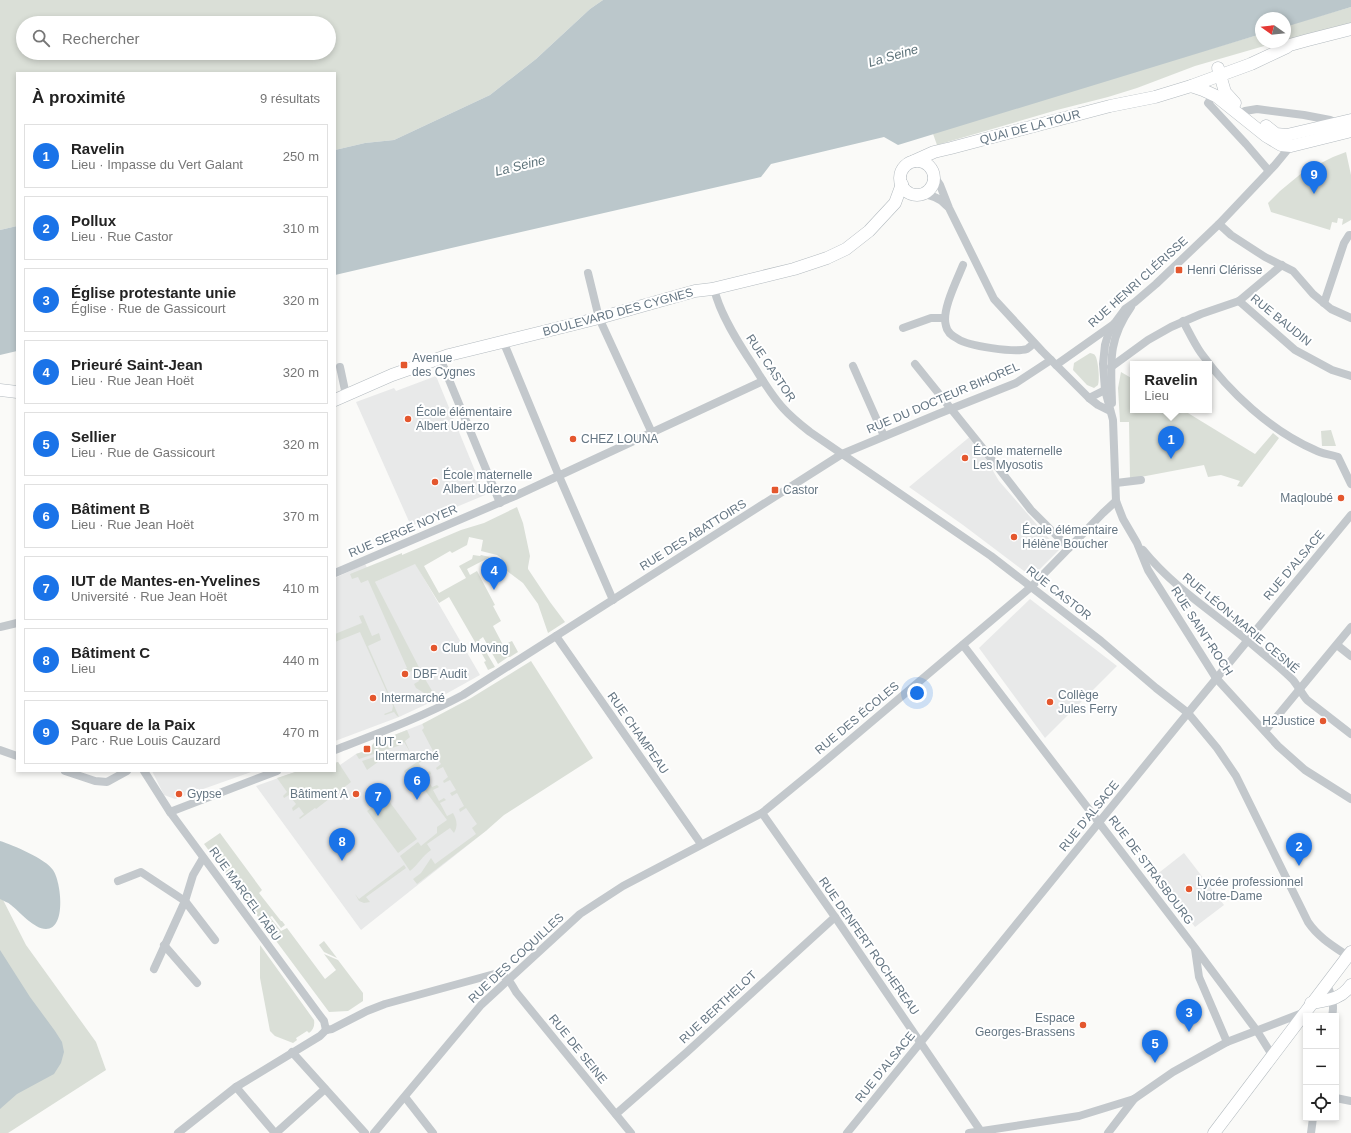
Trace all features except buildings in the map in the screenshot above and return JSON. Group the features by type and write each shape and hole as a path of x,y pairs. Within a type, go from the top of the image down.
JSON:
{"main road":[{"path":"1110,106 1256,61 1287,47 1308,40 1351,29"},
{"path":"1110,106 1155,97 1191,86 1214,73"},
{"path":"1213,97 1214,73"},
{"path":"1214,73 1227,96 1276,134 1287,135 1337,123 1351,130"},
{"path":"1191,86 1203,90 1275,142 1283,146 1291,146 1351,130"},
{"name":"QUAI DE LA TOUR","path":"914,161 934,152 1110,106"},
{"name":"QUAI DE LA TOUR","path":"933,174 938,158 945,151 951,148"},
{"path":"914,161 925,163 929,166 933,174 932,186 926,192 918,194 908,192 902,184 900,176 907,164 914,161"},
{"name":"BOULEVARD DES CYGNES","path":"340,397 392,375 440,358 599,318 695,291 714,288 802,267 826,258 846,249 857,242 869,231 895,203 902,184"},
{"name":"BOULEVARD DES CYGNES","path":"890,209 901,201 918,194"},
{"path":"0,385 16,385"},
{"path":"0,390 16,392"},
{"path":"1214,1133 1330,979 1350,955"},
{"path":"1330,979 1337,984 1350,988"},
{"path":"1308,1008 1340,996 1350,988"}],"street":[{"path":"1213,97 1246,144 1269,171"},
{"path":"1246,111 1258,109 1330,120 1337,123"},
{"name":"RUE HENRI CLÉRISSE","path":"1054,363 1104,334 1114,324 1125,309 1156,284 1219,224 1269,171 1291,146 1300,132"},
{"path":"933,174 940,185 949,208 994,299 1034,343 1089,398 1098,405 1110,411"},
{"path":"918,194 938,198 949,208"},
{"path":"1219,224 1231,235 1265,257 1293,271 1313,294 1331,309 1351,318"},
{"path":"1324,303 1344,242 1349,235 1351,235"},
{"path":"963,264 944,318 947,330 958,340 976,346 1018,350 1028,348 1034,343"},
{"path":"1111,367 1148,340 1183,321 1239,301 1282,265"},
{"path":"588,273 599,318 652,433"},
{"name":"RUE CASTOR","path":"714,288 722,310 734,334 763,381 783,408 791,416 810,432 991,556 1101,641 1188,713 1217,748 1236,776 1312,928 1327,942 1350,955"},
{"name":"RUE BAUDIN","path":"1239,301 1295,350 1332,370 1351,376"},
{"path":"1113,420 1110,411 1108,388 1113,344 1122,322 1135,302"},
{"path":"903,328 931,318 944,318"},
{"path":"1183,321 1208,361"},
{"path":"1113,344 1111,338 1104,334 1103,364 1113,420 1116,501"},
{"path":"503,341 559,476 613,600"},
{"path":"440,358 500,503"},
{"name":"RUE DU DOCTEUR BIHOREL","path":"842,454 951,408 1016,383 1054,363"},
{"path":"915,364 1031,510 1069,548"},
{"path":"853,366 884,436"},
{"path":"1212,366 1222,379 1245,402 1280,431 1315,450 1338,457 1351,484"},
{"path":"340,367 340,397"},
{"name":"RUE SERGE NOYER","path":"336,573 500,503 763,381"},
{"path":"1089,398 1108,388"},
{"name":"RUE DES ABATTOIRS","path":"336,750 398,726 441,707 482,684 842,454"},
{"path":"1116,483 1141,480"},
{"name":"RUE DES ÉCOLES","path":"623,886 762,813 1031,587 1116,501"},
{"name":"RUE SAINT-ROCH","path":"1116,501 1123,519 1137,543 1148,570 1216,678 1278,746 1305,770 1351,799"},
{"name":"RUE D'ALSACE","path":"847,1133 1216,678 1351,515"},
{"name":"RUE LÉON-MARIE CESNÉ","path":"1137,543 1172,581 1294,681 1300,692 1307,700 1351,734"},
{"path":"0,627 16,623"},
{"path":"1265,731 1300,692 1351,627"},
{"name":"RUE CHAMPEAU","path":"556,636 701,844"},
{"name":"RUE DE STRASBOURG","path":"963,645 1195,948 1257,1031 1272,1055"},
{"path":"1337,645 1351,656"},
{"path":"0,750 16,756"},
{"path":"68,772 95,781 107,782 125,772"},
{"name":"RUE MARCEL TABU","path":"145,772 170,812 203,858 324,1021 326,1030"},
{"path":"170,812 274,772"},
{"name":"RUE DENFERT ROCHEREAU","path":"762,813 835,917 981,1132"},
{"path":"154,969 185,900 192,874 203,858"},
{"path":"118,881 141,872 185,900 215,940"},
{"name":"RUE DES COQUILLES","path":"374,1133 481,1005 493,993 510,980 580,914 623,886"},
{"name":"RUE BERTHELOT","path":"616,1114 687,1052 835,917"},
{"path":"164,945 197,983"},
{"path":"1195,948 1199,976 1227,1042"},
{"path":"178,1133 236,1087 320,1036 326,1030 332,1029 367,1011 385,1004 498,973 504,975 510,980"},
{"path":"1330,979 1334,1009 1333,1013"},
{"name":"RUE DE SEINE","path":"510,980 516,992 631,1133"},
{"path":"969,1133 1079,1116 1134,1099 1173,1072 1227,1042 1257,1031 1308,1008"},
{"path":"292,1052 365,1133"},
{"path":"236,1087 275,1133 325,1089"},
{"path":"405,1097 433,1133"},
{"path":"1108,1133 1134,1099"},
{"path":"1339,1099 1351,1101"},
{"path":"1310,1133 1312,1121"}],"shaded area":[{"path":"0,0 603,0 590,9 536,59 490,95 394,140 365,143 336,150 336,72 16,72 16,226 0,230"},
{"path":"1351,7 1351,23 1291,38 1291,24"},
{"path":"1255,36 1255,48 1257,48 1195,66 1137,88 1108,97 1057,110 937,145 932,131"},
{"path":"1346,152 1351,175 1351,220 1342,225 1343,219 1338,218 1337,223 1332,222 1330,230 1271,212 1268,203 1303,172"},
{"path":"1090,353 1097,359 1098,366 1099,382 1094,388 1087,385 1073,370 1074,363"},
{"path":"1121,372 1130,377 1130,413 1188,413 1255,454 1273,433 1279,438 1242,487 1237,486 1240,481 1221,475 1208,477 1204,465 1130,479 1129,422 1120,422 1118,388"},
{"path":"436,376 485,495 411,526 356,402 394,388 396,391"},
{"path":"1331,430 1336,446 1322,446 1321,431"},
{"path":"972,435 999,481 1059,550 1032,577 963,525 909,487"},
{"path":"517,507 523,523 530,556 528,569 565,622 548,633 538,604 523,583 507,571 501,558 497,555 481,551 483,540 469,537 467,545 452,553 450,551 424,566 439,593 466,578 459,566 472,559 473,555 490,557 467,569 470,575 477,571 495,605 493,606 501,621 493,626 503,645 512,641 518,652 498,664 483,637 479,640 495,667 488,670 484,662 486,661 449,597 439,603 415,564 375,582 425,679 437,699 435,700 416,688 414,684 419,681 414,670 407,673 405,669 407,668 368,580 361,583 358,577 352,579 350,574 402,553 402,555 461,530 484,523"},
{"path":"415,563 480,675 435,700 431,698 427,704 399,717 336,741 336,578 365,564 375,582"},
{"name":"Collège Jules Ferry","path":"1030,599 1117,666 1045,738 979,648"},
{"path":"363,615 372,636 379,633 381,640 368,646 399,717 394,712 384,714 392,711 393,706 360,632 336,642 336,634 362,623 359,616"},
{"path":"531,661 593,758 504,815 417,884 413,879 421,873 431,858 435,864 476,834 472,828 477,824 466,808 460,812 459,809 464,806 457,793 452,796 450,793 456,790 450,780 444,783 443,781 448,777 443,767 437,770 436,768 441,764 435,754 430,757 428,755 433,751 422,730 424,728 422,724 471,698"},
{"path":"422,724 467,803 487,830 361,930 256,786 295,772 336,772 336,763 338,762 340,765 356,754 368,750 374,743"},
{"path":"407,730 410,737 405,741 410,752 404,742 398,746 359,759 356,754 368,750 374,743"},
{"path":"393,751 367,770 362,761"},
{"path":"423,758 424,760 419,763 424,774 430,771 431,774 426,777 432,787 437,785 439,787 433,790 439,801 444,798 446,800 440,803 447,816 453,813 456,825 454,833 450,828 427,844 431,850 410,871 400,856 418,842 421,846 437,833 437,827 447,820 424,789 423,790 416,782 416,775 412,772 405,773 404,771"},
{"path":"338,762 351,782 316,809 315,808 300,819 299,818 304,814 299,807 293,811 292,808 296,804 289,795 284,798 283,796 287,792 277,778 295,772 336,772 336,763"},
{"path":"152,772 251,772 175,799 164,795"},
{"path":"386,797 417,839 398,853 367,811"},
{"path":"220,833 262,890 259,893 285,925 281,928 272,916 270,917 281,931 287,928 325,979 336,970 324,954 338,960 363,993 363,1001 348,1011 329,1012 204,844"},
{"name":"Lycée professionnel Notre-Dame","path":"1184,853 1224,905 1195,927 1160,880 1151,879"},
{"path":"404,865 406,868 366,897 370,902 364,903 359,901 355,894 359,899"},
{"path":"0,894 26,945 96,1042 106,1070 8,1133 0,1133"},
{"path":"324,941 337,958 324,952 319,945"},
{"path":"260,945 314,1020 312,1031 309,1033 307,1031 296,1038 297,1040 293,1043 275,1036 270,1031 260,978"}],"water":[{"name":"La Seine","path":"603,0 1351,0 1351,7 1291,25 1291,12 1255,12 1255,36 898,145 884,137 771,164 761,177 336,275 336,150 365,143 394,140 490,95 536,59 590,9"},
{"path":"16,226 16,351 0,355 0,230"},
{"path":"0,841 37,857 44,861 53,870 60,894 60,913 53,927 46,929 37,926 27,920 10,904 0,899"},
{"path":"0,950 30,997 62,1042 64,1052 61,1063 54,1074 17,1094 0,1109"}],"place":[{"name":"Square de la Paix","path":"1314,194"},
{"name":"Henri Clérisse","path":"1179,270"},
{"name":"Avenue des Cygnes","path":"404,365"},
{"name":"École élémentaire Albert Uderzo","path":"408,419"},
{"name":"CHEZ LOUNA","path":"573,439"},
{"name":"École maternelle Les Myosotis","path":"965,458"},
{"name":"Ravelin","path":"1171,459"},
{"name":"École maternelle Albert Uderzo","path":"435,482"},
{"name":"Castor","path":"775,490"},
{"name":"Maqloubé","path":"1341,498"},
{"name":"École élémentaire Hélène Boucher","path":"1014,537"},
{"name":"Prieuré Saint-Jean","path":"494,590"},
{"name":"Club Moving","path":"434,648"},
{"name":"DBF Audit","path":"405,674"},
{"name":"Intermarché","path":"373,698"},
{"name":"Collège Jules Ferry","path":"1050,702"},
{"name":"H2Justice","path":"1323,721"},
{"name":"IUT - Intermarché","path":"367,749"},
{"name":"Gypse","path":"179,794"},
{"name":"Bâtiment A","path":"356,794"},
{"name":"Bâtiment B","path":"417,800"},
{"name":"IUT de Mantes-en-Yvelines","path":"378,816"},
{"name":"Bâtiment C","path":"342,861"},
{"name":"Pollux","path":"1299,866"},
{"name":"Lycée professionnel Notre-Dame","path":"1189,889"},
{"name":"Espace Georges-Brassens","path":"1083,1025"},
{"name":"Église protestante unie","path":"1189,1032"},
{"name":"Sellier","path":"1155,1063"}]}
